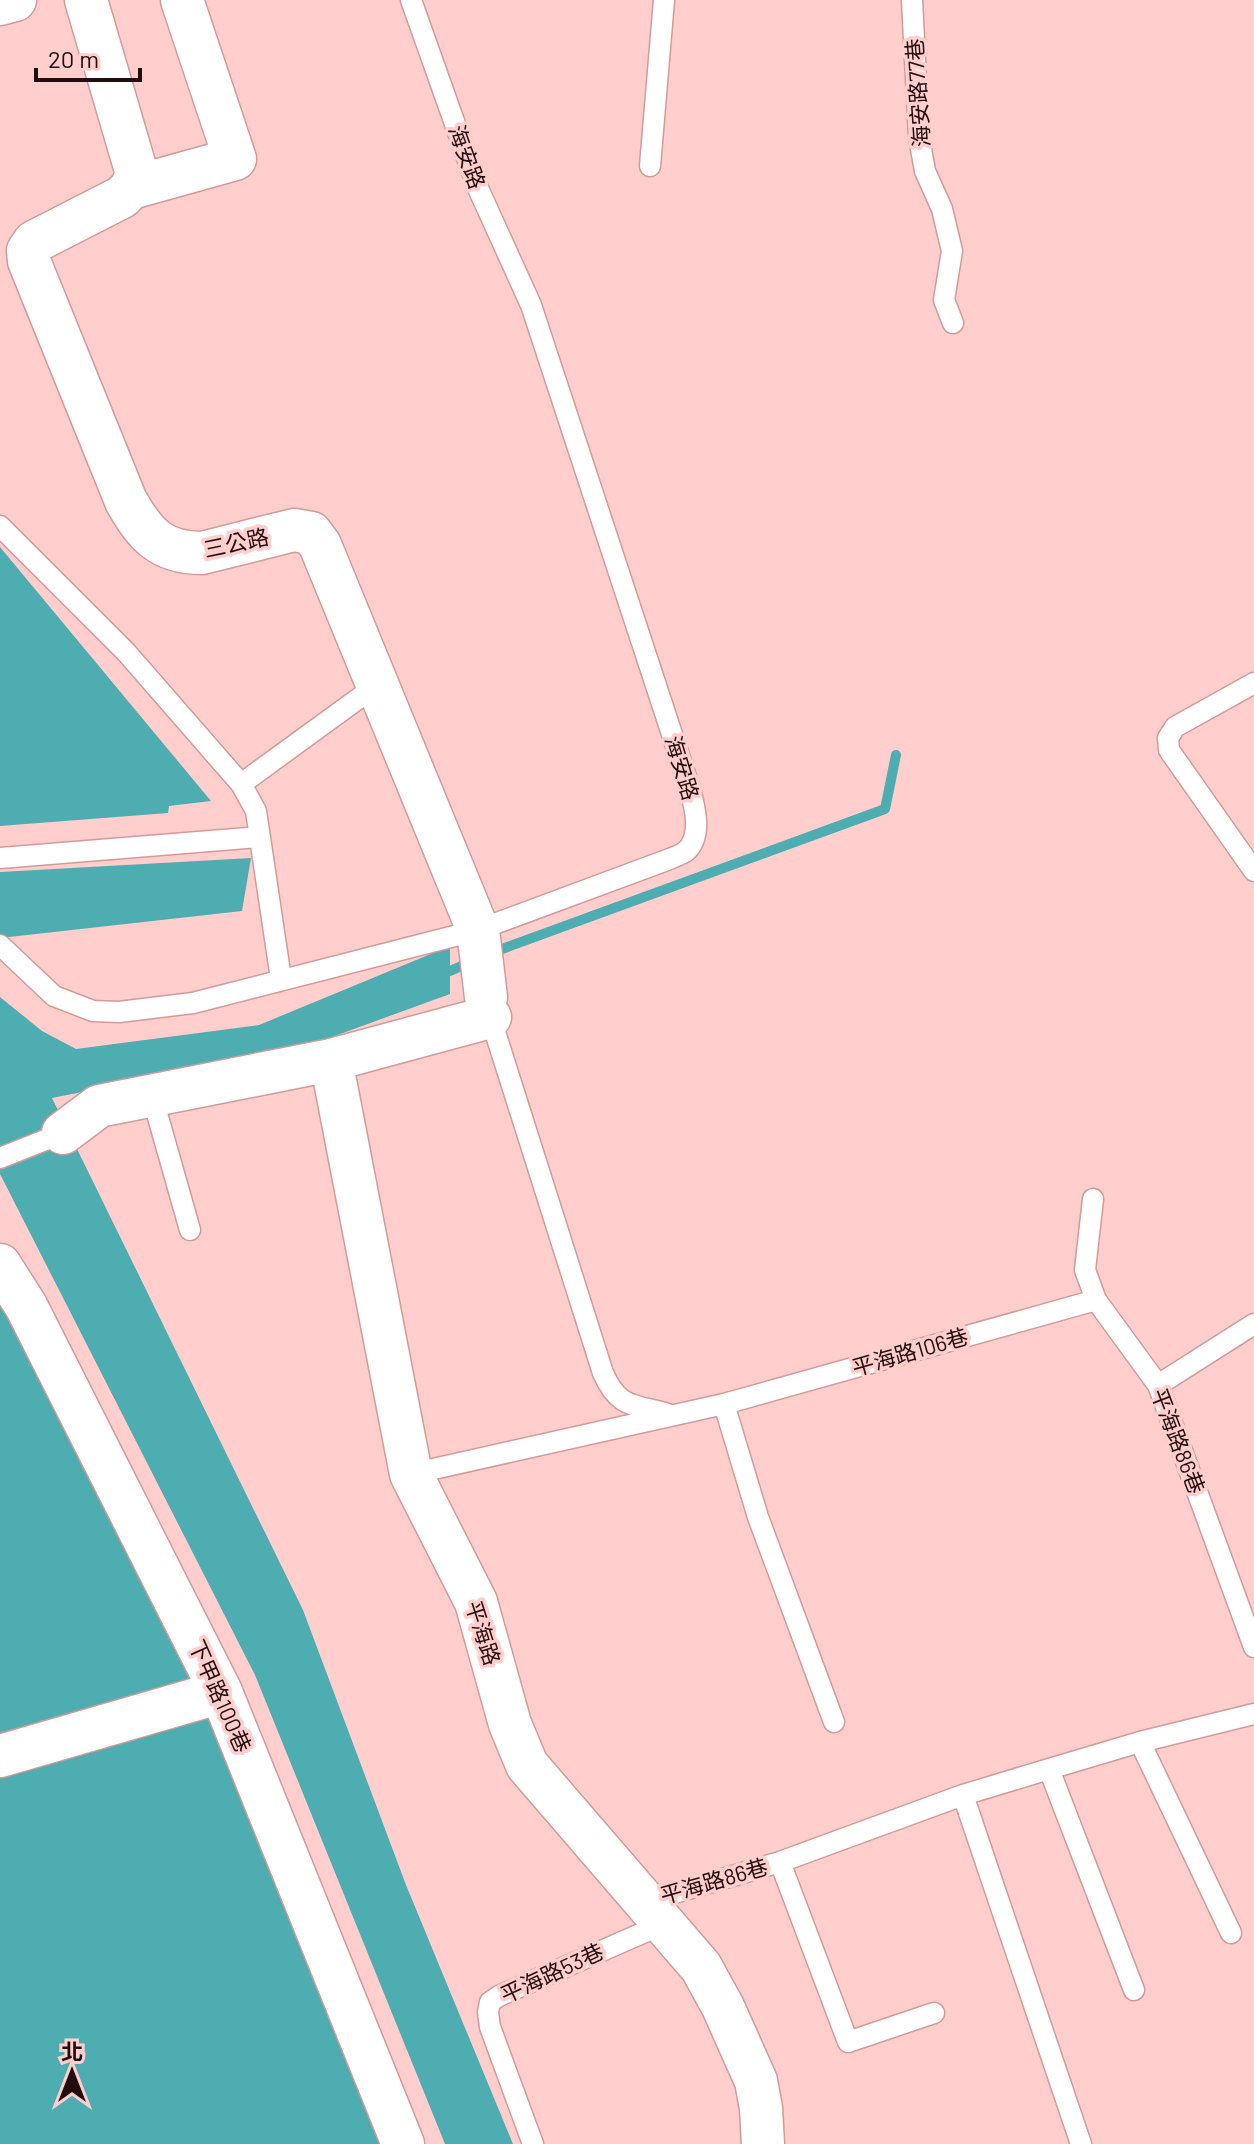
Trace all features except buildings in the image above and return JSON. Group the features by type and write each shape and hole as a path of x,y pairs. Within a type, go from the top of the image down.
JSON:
{"street":[{"path":"0,4 15,0"},
{"path":"86,0 134,160 137,174 131,188"},
{"name":"三公路","path":"182,0 235,159 131,188 122,197 34,242 28,251 29,261 126,501 141,528 153,539 188,553 202,553 294,530 311,533 320,545 479,938 488,1007"},
{"path":"63,1133 99,1106 331,1060 488,1007"},
{"name":"平海路","path":"331,1060 411,1474 476,1602 510,1724 527,1765 701,1967 723,2007 756,2081 763,2144"},
{"name":"下甲路100巷","path":"0,1265 26,1306 221,1692 403,2144"},
{"path":"0,1756 221,1692"}],"lane":[{"name":"海安路","path":"2,948 54,996 93,1011 119,1012 193,1003 281,979 479,938 685,851 695,835 695,810 531,305 477,186 411,0"},
{"path":"650,166 664,0"},
{"name":"海安路77巷","path":"912,0 919,138 925,171 942,209 952,251 944,300 953,323"},
{"path":"0,526 126,652 241,784 256,811 281,979"},
{"path":"1254,683 1175,727 1168,738 1169,750 1254,871"},
{"path":"241,784 377,685"},
{"path":"0,858 260,837"},
{"path":"488,1007 603,1373 613,1394 627,1404 672,1415"},
{"path":"152,1096 190,1230"},
{"path":"0,1158 63,1133"},
{"name":"平海路86巷","path":"1093,1199 1085,1270 1096,1300 1158,1385 1254,1647"},
{"name":"平海路106巷","path":"411,1474 724,1404 1096,1300"},
{"path":"1158,1385 1254,1324"},
{"path":"724,1404 758,1517 834,1722"},
{"name":"平海路86巷","path":"654,1913 780,1862 963,1795 1140,1742 1254,1714"},
{"path":"1140,1742 1231,1933"},
{"path":"1049,1769 1134,1990"},
{"path":"963,1795 1081,2144"},
{"path":"780,1862 848,2042 934,2013"},
{"name":"平海路53巷","path":"533,2144 490,2027 490,2002 654,1913"}],"water":[{"path":"0,547 211,801 169,806 168,813 0,826"},
{"path":"251,858 242,911 0,938 0,872"},
{"path":"450,946 450,994 299,1049 52,1098 303,1610 406,1885 513,2144 445,2144 255,1675 0,1174 0,997 42,1031 76,1049 259,1025"},
{"path":"0,1244 41,1292 397,2144 0,2144"}],"waterway":[{"path":"491,953 885,809 896,755"},
{"path":"450,971 473,961"}]}
